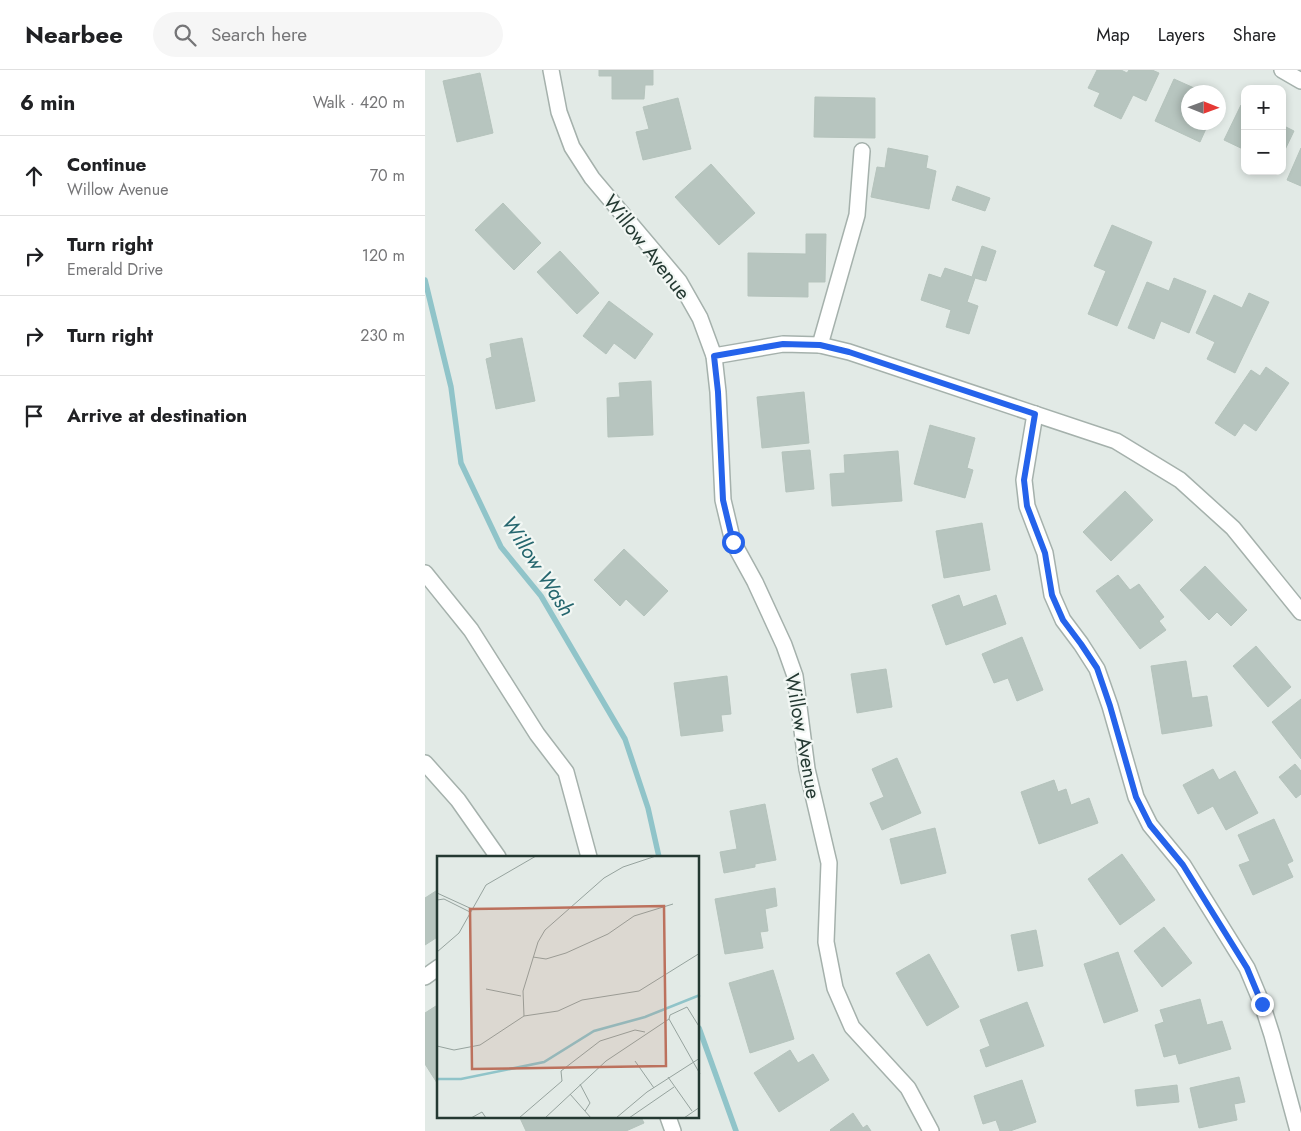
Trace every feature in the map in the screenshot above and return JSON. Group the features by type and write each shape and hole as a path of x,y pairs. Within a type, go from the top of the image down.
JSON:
{"street":[{"name":"Willow Avenue","path":"551,70 559,112 572,147 592,178 679,281 700,318 714,356 718,392 723,500 733,542 759,591 784,645 795,676 807,769 829,863 827,942 835,988 852,1027 908,1088 931,1131"},
{"path":"1285,71 1301,81"},
{"path":"820,345 857,215 862,151"},
{"path":"714,356 783,344 820,345 849,352 1116,441 1180,480 1233,528 1301,612"},
{"path":"1035,414 1024,480 1027,506 1045,553 1052,595 1063,620 1097,668 1136,797 1150,825 1183,865 1247,968 1273,1035 1298,1131"},
{"path":"425,573 471,630 537,734 566,772 589,856"},
{"path":"425,762 458,800 497,856"},
{"path":"425,977 437,968"},
{"path":"668,1118 673,1131"}],"building":[{"path":"599,70 653,70 653,85 645,85 644,99 612,99 612,76 599,76"},
{"path":"1097,70 1121,70 1127,73 1129,70 1152,70 1159,73 1146,101 1133,95 1121,119 1094,106 1100,93 1088,88"},
{"path":"480,73 493,133 457,142 443,81"},
{"path":"1174,79 1187,85 1181,85 1181,130 1205,130 1200,142 1155,121"},
{"path":"815,97 875,98 875,138 814,137"},
{"path":"678,98 691,149 643,160 636,132 649,129 643,107"},
{"path":"1241,105 1241,148 1224,140"},
{"path":"1286,127 1294,131 1286,148"},
{"path":"888,148 928,156 926,168 936,171 929,209 871,197 877,167 885,168"},
{"path":"1301,148 1301,186 1287,180"},
{"path":"711,164 755,213 719,245 675,197"},
{"path":"957,186 990,198 985,211 952,200"},
{"path":"503,203 541,243 514,270 475,230"},
{"path":"1112,225 1152,242 1117,326 1088,314 1106,271 1094,266"},
{"path":"806,234 826,234 825,282 808,282 808,297 748,296 748,253 806,254"},
{"path":"982,246 996,251 986,281 975,278 967,302 978,306 969,334 946,327 951,310 921,300 929,274 941,278 945,268 972,277"},
{"path":"560,251 599,293 577,314 537,272"},
{"path":"1174,278 1206,291 1189,333 1161,321 1154,339 1128,328 1147,282 1169,291"},
{"path":"1249,293 1269,302 1235,373 1207,359 1215,342 1196,333 1214,295 1242,308"},
{"path":"609,301 653,334 635,359 614,343 606,354 583,336"},
{"path":"522,338 535,401 496,409 486,359 492,357 490,344"},
{"path":"1266,367 1289,383 1256,431 1244,423 1235,436 1215,423 1251,370 1260,376"},
{"path":"651,381 653,435 608,437 607,398 620,397 619,383"},
{"path":"804,392 809,443 762,448 757,397"},
{"path":"930,425 975,438 967,468 973,470 965,498 914,484"},
{"path":"810,450 814,489 786,492 782,452"},
{"path":"898,451 902,501 832,506 830,474 845,473 844,455"},
{"path":"1125,491 1153,520 1111,561 1083,532"},
{"path":"982,523 990,570 944,578 936,531"},
{"path":"624,549 668,591 644,616 626,599 620,606 594,580"},
{"path":"1205,566 1247,610 1231,626 1217,612 1209,620 1180,590"},
{"path":"1118,575 1130,590 1139,584 1164,617 1159,621 1166,630 1140,649 1096,591"},
{"path":"959,595 963,607 996,595 1006,624 946,645 932,605"},
{"path":"1022,637 1043,690 1017,701 1008,678 994,683 982,654"},
{"path":"1256,646 1291,687 1268,707 1233,666"},
{"path":"1186,661 1192,698 1207,696 1212,726 1162,734 1151,666"},
{"path":"886,669 892,707 857,713 851,674"},
{"path":"727,676 731,714 721,715 723,731 681,736 674,683"},
{"path":"1301,699 1301,759 1272,722"},
{"path":"897,758 921,813 882,830 870,803 884,797 872,769"},
{"path":"1295,764 1301,771 1301,794 1296,798 1279,777"},
{"path":"1213,769 1219,780 1235,771 1258,813 1226,830 1213,806 1198,814 1183,785"},
{"path":"1054,780 1058,792 1066,789 1071,805 1089,798 1098,823 1039,844 1021,792"},
{"path":"765,804 776,860 755,864 755,867 724,873 720,852 737,849 730,811"},
{"path":"1274,819 1293,861 1287,864 1293,877 1253,895 1239,865 1250,861 1238,835"},
{"path":"935,828 946,873 901,884 890,839"},
{"path":"1122,854 1155,900 1120,925 1088,879"},
{"path":"775,888 777,906 765,909 768,931 760,932 763,948 725,954 715,899"},
{"path":"437,890 437,937 425,945 425,898"},
{"path":"1164,927 1192,963 1162,987 1134,951"},
{"path":"1036,930 1043,966 1018,971 1011,935"},
{"path":"1118,952 1138,1011 1104,1023 1084,964"},
{"path":"929,954 959,1007 927,1026 896,973"},
{"path":"773,970 794,1039 750,1053 729,983"},
{"path":"1200,999 1207,1025 1222,1021 1231,1049 1179,1064 1176,1054 1164,1057 1155,1025 1164,1022 1160,1010"},
{"path":"1027,1002 1044,1046 986,1067 980,1050 990,1046 980,1020"},
{"path":"437,1005 437,1083 425,1064 425,1013"},
{"path":"790,1050 798,1063 813,1054 829,1080 779,1112 754,1073"},
{"path":"1239,1077 1245,1102 1234,1104 1237,1120 1199,1128 1190,1088"},
{"path":"1022,1080 1036,1122 1010,1131 1000,1131 996,1120 983,1124 974,1096"},
{"path":"1177,1085 1179,1102 1137,1106 1135,1090"},
{"path":"853,1113 863,1128 867,1125 871,1131 830,1130"},
{"path":"520,1118 642,1118 644,1123 626,1131 526,1131"}],"waterway":[{"name":"Willow Wash","path":"425,280 451,387 461,463 501,547 541,596 625,739 648,808 659,856"},
{"name":"Willow Wash","path":"700,1031 736,1131"}],"route":[{"path":"733,542 723,500 718,392 714,356 783,344 820,345 849,352 1035,414 1024,480 1027,506 1045,553 1052,595 1063,620 1097,668 1136,797 1150,825 1183,865 1247,968 1262,1004"}]}
